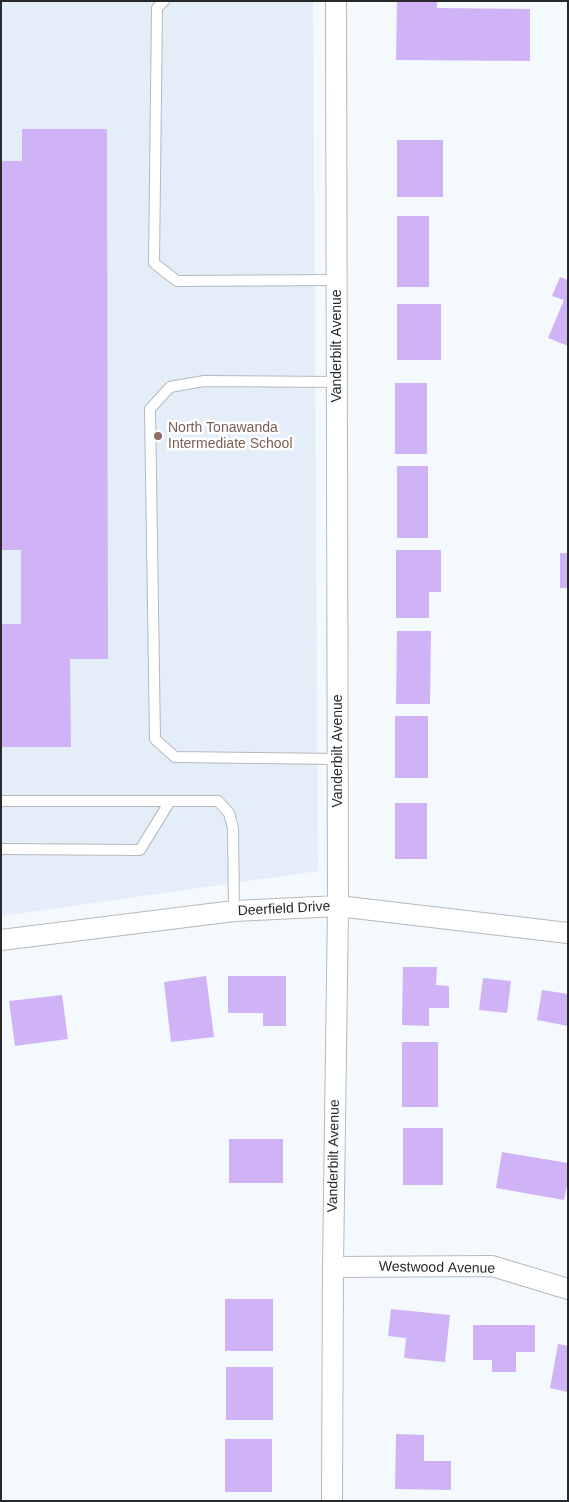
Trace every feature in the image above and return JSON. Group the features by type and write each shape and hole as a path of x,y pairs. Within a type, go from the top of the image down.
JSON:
{"street":[{"name":"Vanderbilt Avenue","path":"332,1501 338,906 336,1"},
{"name":"Deerfield Drive","path":"1,940 234,911 338,906 568,933"},
{"name":"Westwood Avenue","path":"333,1267 492,1266 568,1289"}],"lane":[{"path":"164,1 157,8 154,263 177,280 337,280"},
{"path":"337,382 204,381 170,388 150,409 155,739 175,757 338,759"},
{"path":"1,800 218,801 229,812 233,828 234,911"},
{"path":"1,848 140,850 170,801"}],"shaded area":[{"name":"North Tonawanda Intermediate School","path":"1,1 313,1 318,871 1,916"}],"building":[{"path":"397,1 437,1 437,8 530,9 530,61 396,60"},
{"path":"22,129 107,129 108,659 70,659 71,747 1,747 1,624 21,624 21,550 1,550 1,161 22,161"},
{"path":"397,140 443,140 443,197 397,197"},
{"path":"397,216 429,216 429,287 397,287"},
{"path":"560,277 568,280 568,346 548,338 564,300 552,296"},
{"path":"397,304 441,304 441,360 397,360"},
{"path":"395,383 427,383 427,454 395,454"},
{"path":"397,466 428,466 428,538 397,538"},
{"path":"396,550 441,550 441,592 429,592 429,618 396,618"},
{"path":"560,553 568,553 568,588 560,588"},
{"path":"397,631 431,631 430,704 396,704"},
{"path":"395,716 428,716 428,778 395,778"},
{"path":"395,803 427,803 427,859 395,859"},
{"path":"403,967 437,967 436,985 449,986 449,1008 429,1008 429,1026 402,1025"},
{"path":"206,976 214,1037 171,1042 164,982"},
{"path":"228,976 286,976 286,1026 263,1026 263,1013 228,1013"},
{"path":"483,978 511,981 507,1013 479,1010"},
{"path":"542,990 568,994 568,1026 537,1020"},
{"path":"62,995 68,1039 15,1046 9,1001"},
{"path":"402,1042 438,1042 438,1107 402,1107"},
{"path":"403,1128 443,1128 443,1185 403,1185"},
{"path":"229,1139 283,1139 283,1183 229,1183"},
{"path":"502,1152 568,1163 568,1180 564,1200 496,1188"},
{"path":"225,1299 273,1299 273,1351 225,1351"},
{"path":"391,1309 450,1315 445,1362 404,1358 406,1338 388,1336"},
{"path":"473,1325 535,1325 535,1352 516,1352 516,1372 492,1372 492,1360 473,1360"},
{"path":"558,1344 568,1346 568,1392 550,1388"},
{"path":"226,1367 273,1367 273,1420 226,1420"},
{"path":"396,1434 424,1435 424,1461 451,1461 451,1490 395,1489"},
{"path":"225,1439 272,1439 272,1492 225,1492"}],"place":[{"name":"North Tonawanda Intermediate School","path":"158,436"}]}
